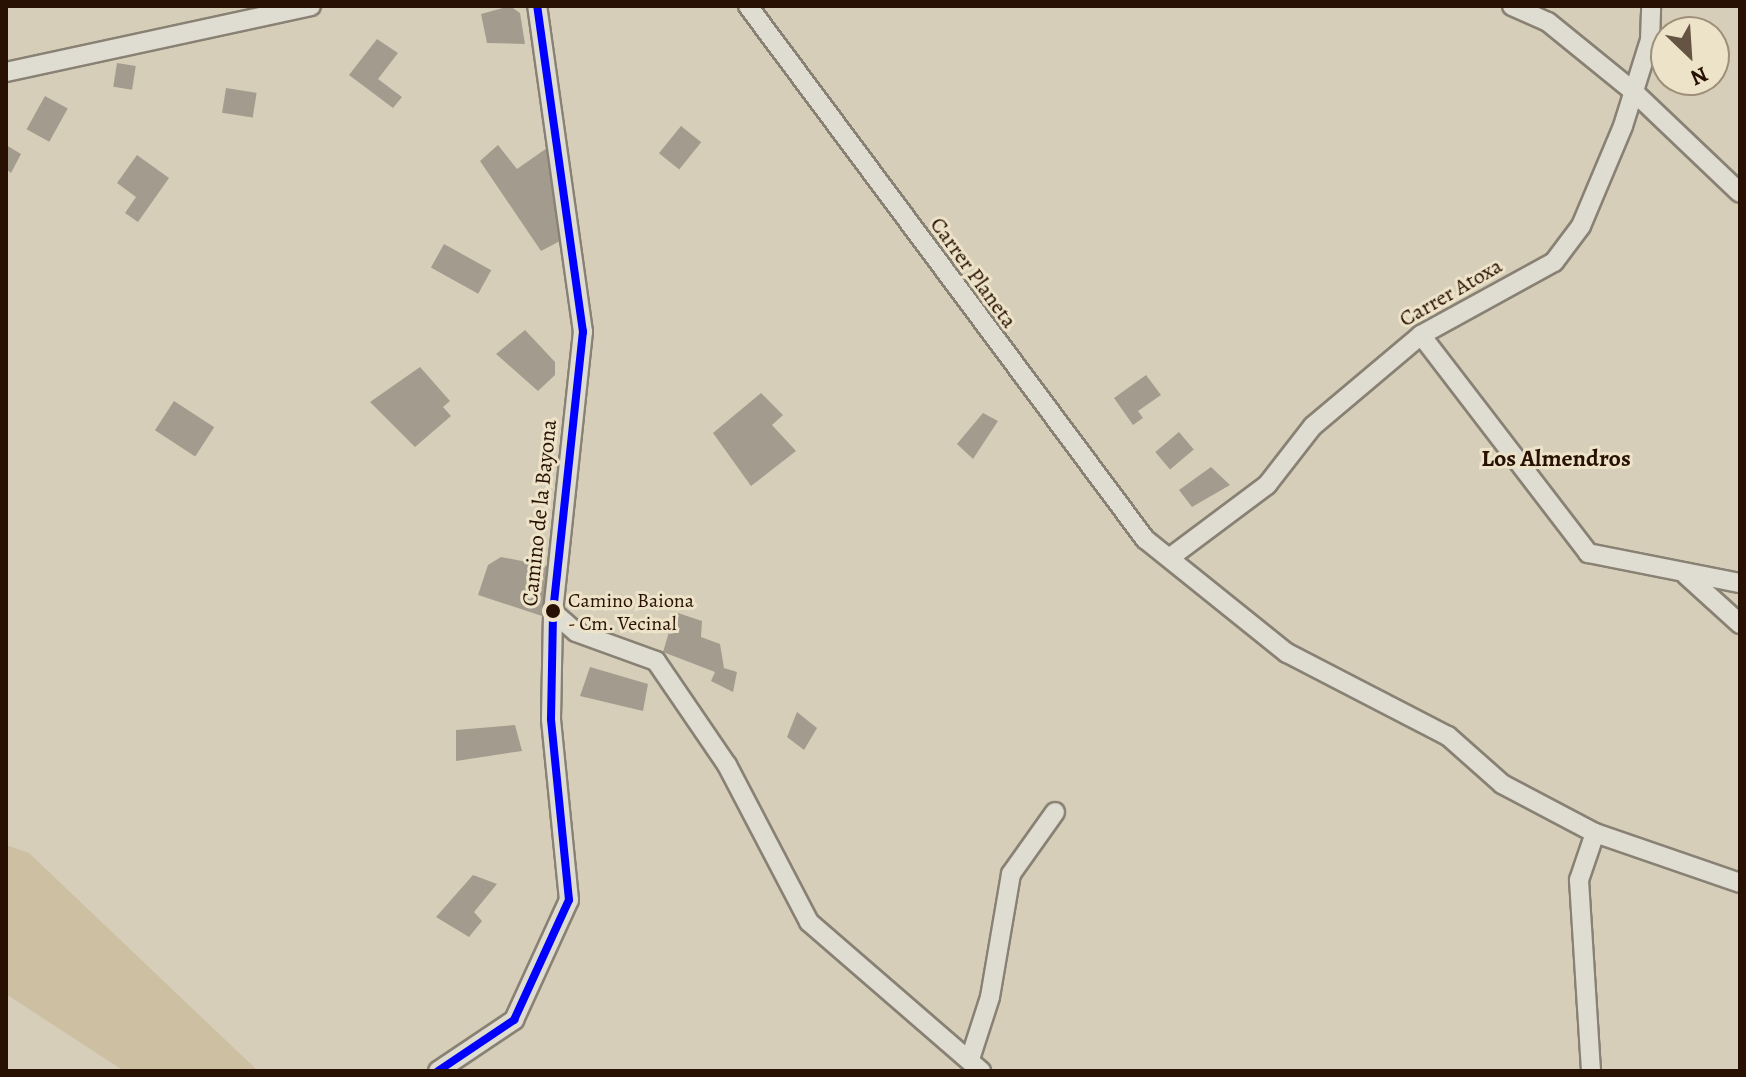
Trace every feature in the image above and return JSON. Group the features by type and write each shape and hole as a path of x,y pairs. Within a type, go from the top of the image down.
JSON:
{"street":[{"path":"6,72 311,6"},
{"name":"Camino de la Bayona","path":"438,1071 514,1020 569,900 551,719 553,612 583,332 537,6"},
{"name":"Carrer Planeta","path":"748,6 1121,514 1287,653 1448,736 1502,784 1595,833 1740,883"},
{"path":"1512,6 1548,22 1634,92 1740,193"},
{"name":"Carrer Atoxa","path":"1172,556 1257,493 1313,426 1421,335 1554,262 1581,226 1634,92 1650,40 1651,6"},
{"path":"1421,335 1588,553 1686,575 1740,583"},
{"path":"1686,575 1740,624"},
{"path":"553,612 576,632 656,661 727,765 809,922 976,1063 1011,874 1055,812"},
{"path":"1591,1071 1579,880 1595,833"}],"shaded area":[{"path":"6,845 29,853 258,1071 124,1071 6,994"}],"building":[{"path":"510,6 520,13 525,44 487,43 481,14"},
{"path":"377,39 398,53 378,79 402,97 393,108 349,75"},
{"path":"117,63 136,66 132,90 113,87"},
{"path":"226,88 257,93 253,118 222,113"},
{"path":"45,96 68,109 49,142 27,129"},
{"path":"681,126 701,142 679,170 659,153"},
{"path":"6,145 21,154 11,173 6,169"},
{"path":"498,145 517,169 547,148 562,240 541,251 480,161"},
{"path":"137,155 169,178 138,222 125,213 136,197 117,183"},
{"path":"444,244 491,270 478,294 431,268"},
{"path":"525,330 555,362 555,375 538,391 496,354"},
{"path":"420,367 450,401 443,407 451,416 415,447 370,402"},
{"path":"1146,375 1161,395 1138,411 1143,418 1133,425 1114,398"},
{"path":"761,393 783,415 772,425 796,451 751,486 713,433"},
{"path":"174,401 214,427 195,456 155,430"},
{"path":"983,413 998,421 973,459 957,444"},
{"path":"1179,432 1194,450 1170,470 1155,452"},
{"path":"1211,467 1230,485 1192,507 1179,490"},
{"path":"501,557 547,566 545,617 478,595 488,565"},
{"path":"675,612 702,621 701,637 720,644 724,668 737,672 733,692 711,681 715,672 663,652"},
{"path":"590,667 648,684 643,711 580,696"},
{"path":"797,712 817,728 804,750 787,737"},
{"path":"515,725 522,751 456,761 456,730"},
{"path":"473,875 497,884 474,912 482,921 469,937 436,917"}],"transit line":[{"path":"438,1071 514,1020 569,900 551,719 553,612 583,332 537,6"}],"place":[{"name":"Camino Baiona - Cm. Vecinal","path":"553,611"}],"district":[{"name":"Los Almendros","path":"1556,459"}]}
